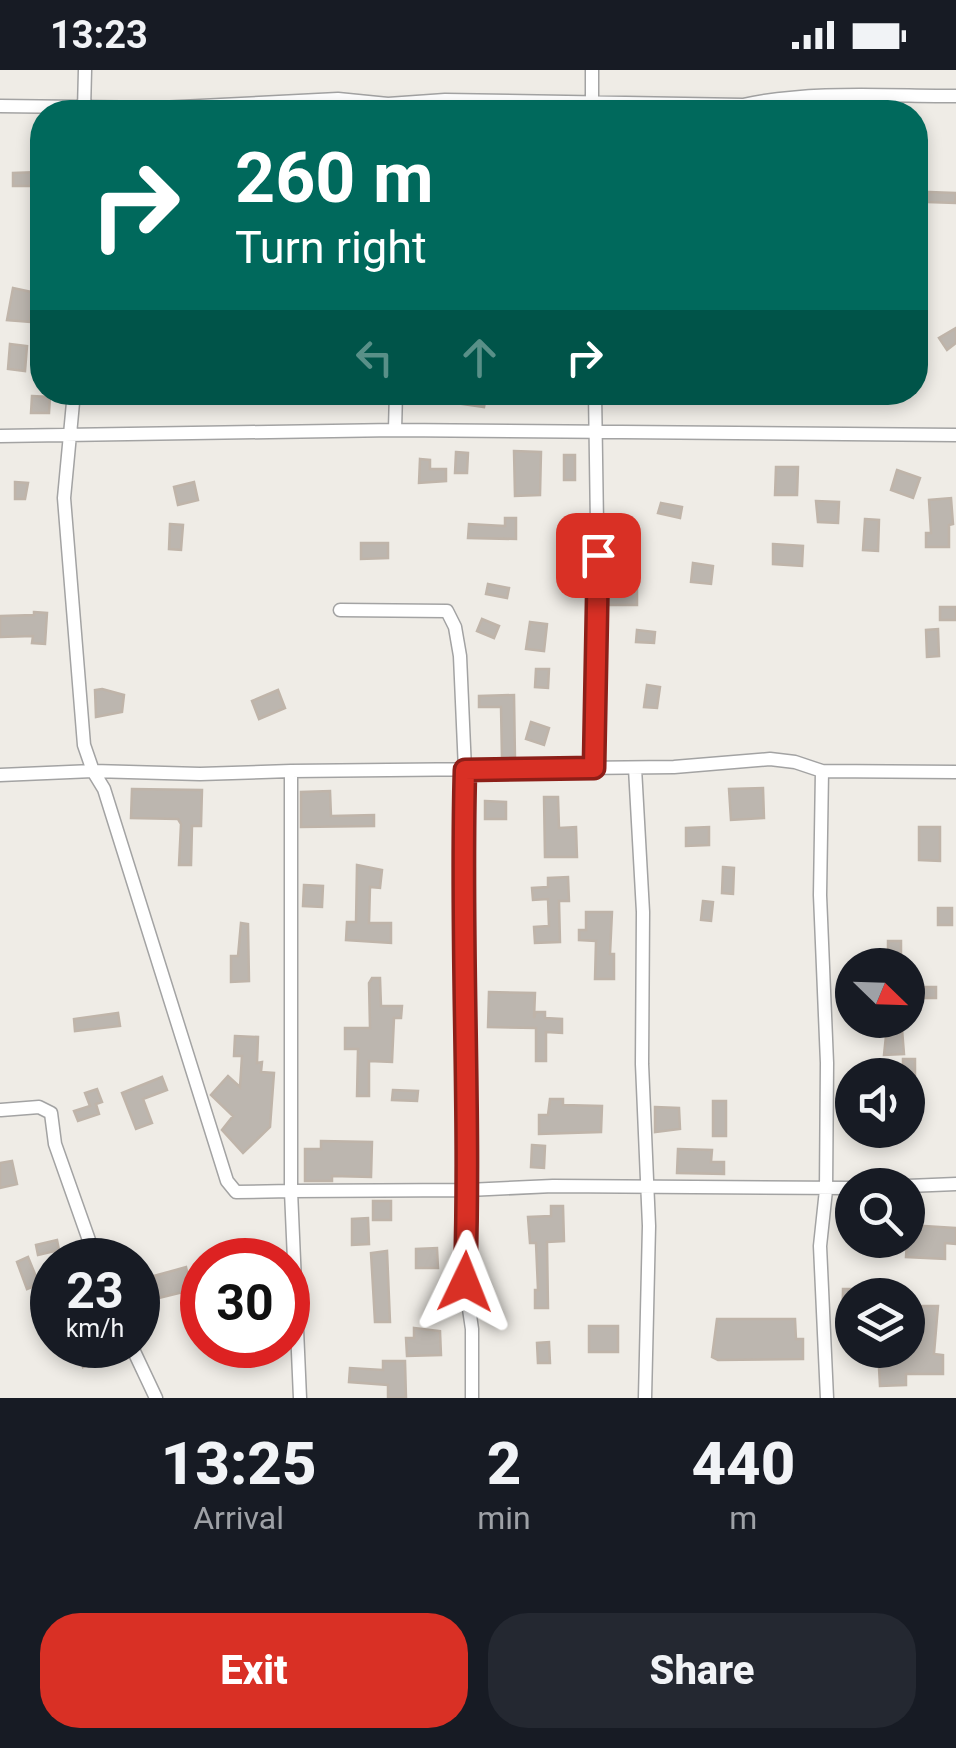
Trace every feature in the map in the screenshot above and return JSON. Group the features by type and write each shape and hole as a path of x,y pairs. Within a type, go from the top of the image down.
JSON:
{"street":[{"path":"84,100 86,70"},
{"path":"592,70 592,100"},
{"path":"766,100 851,93 956,96"},
{"path":"302,100 355,100"},
{"path":"0,106 30,107"},
{"path":"72,405 64,498 84,746 104,789 227,1182 236,1192 553,1186 835,1189"},
{"path":"395,430 396,405"},
{"path":"594,768 598,592 595,405"},
{"path":"0,436 395,430 956,434"},
{"path":"340,610 447,611 460,656 465,770 465,1282 472,1329 472,1398"},
{"path":"0,776 635,768 770,759 822,771 956,772"},
{"path":"635,768 643,912 649,1294 644,1398"},
{"path":"291,771 291,1191 300,1398"},
{"path":"822,771 820,895 827,1063 826,1190 820,1246 828,1398"},
{"path":"1,1110 47,1108 55,1144 88,1238"},
{"path":"925,1185 956,1184"},
{"path":"141,1368 156,1398"}],"building":[{"path":"30,172 30,186 13,186 13,173"},
{"path":"929,192 956,193 955,203 928,202"},
{"path":"13,288 30,292 30,322 7,320"},
{"path":"956,328 956,343 947,350 939,338"},
{"path":"10,344 27,346 25,371 8,369"},
{"path":"31,405 50,405 49,413 31,413"},
{"path":"514,451 541,452 540,495 515,496"},
{"path":"456,452 468,453 467,473 455,473"},
{"path":"564,455 575,455 575,480 564,480"},
{"path":"420,459 430,460 430,469 446,469 446,481 419,483"},
{"path":"776,467 798,467 797,495 775,495"},
{"path":"897,470 920,478 913,498 891,490"},
{"path":"15,482 28,483 25,499 15,499"},
{"path":"194,482 198,500 178,505 174,487"},
{"path":"951,498 953,524 949,525 949,547 926,547 926,533 931,533 929,500"},
{"path":"816,501 839,502 838,523 818,522"},
{"path":"661,503 682,507 680,518 658,513"},
{"path":"505,518 516,518 516,539 468,538 469,524 505,526"},
{"path":"865,519 879,520 878,551 863,550"},
{"path":"170,524 183,525 181,550 169,549"},
{"path":"361,543 388,543 388,558 361,559"},
{"path":"773,544 803,546 802,566 773,564"},
{"path":"693,563 713,566 711,584 691,582"},
{"path":"488,584 509,588 507,598 486,594"},
{"path":"608,584 637,585 637,605 608,605"},
{"path":"940,607 956,607 956,620 940,620"},
{"path":"47,613 45,644 32,643 33,636 0,637 0,616"},
{"path":"482,619 499,626 494,638 477,631"},
{"path":"530,622 547,624 544,651 526,649"},
{"path":"938,629 939,656 927,657 926,630"},
{"path":"637,630 655,632 654,643 636,642"},
{"path":"536,669 549,669 548,688 535,687"},
{"path":"647,685 660,687 657,708 644,707"},
{"path":"95,690 124,695 122,712 96,717"},
{"path":"278,690 285,708 259,719 252,701"},
{"path":"514,695 515,759 502,759 501,707 479,707 479,696"},
{"path":"531,722 549,728 544,745 526,739"},
{"path":"763,788 764,818 731,820 729,789"},
{"path":"132,789 202,790 201,826 192,826 191,865 179,865 178,819 131,818"},
{"path":"330,791 331,816 374,815 374,826 301,827 301,792"},
{"path":"544,797 558,797 559,828 576,827 577,857 545,857"},
{"path":"485,801 506,802 506,819 485,819"},
{"path":"709,827 709,845 686,846 686,828"},
{"path":"919,827 940,827 940,861 919,860"},
{"path":"357,865 382,870 380,888 370,887 369,923 391,923 391,943 346,940 347,922 356,922"},
{"path":"723,867 734,868 733,894 722,893"},
{"path":"568,877 569,901 559,901 560,942 535,943 534,927 549,926 548,899 533,900 532,888 548,887 548,878"},
{"path":"304,885 323,886 322,907 303,906"},
{"path":"703,901 713,902 711,921 701,920"},
{"path":"938,908 952,908 952,925 938,925"},
{"path":"586,912 612,912 610,954 614,954 614,979 595,979 596,941 579,940 579,930 586,930"},
{"path":"241,923 248,924 249,981 231,982 231,956 238,956"},
{"path":"888,941 901,941 901,948 888,948"},
{"path":"372,978 380,978 381,1006 402,1006 401,1018 394,1018 392,1062 369,1061 369,1096 357,1096 358,1049 345,1049 345,1028 370,1028"},
{"path":"925,987 936,987 936,998 925,998"},
{"path":"489,992 535,993 534,1018 536,1012 545,1012 545,1018 562,1019 562,1033 546,1032 546,1061 536,1061 536,1028 488,1027"},
{"path":"118,1013 120,1026 75,1031 74,1019"},
{"path":"235,1036 258,1037 257,1063 262,1062 261,1072 274,1073 270,1127 243,1153 222,1130 233,1116 211,1095 228,1076 240,1087 242,1056 234,1056"},
{"path":"886,1038 903,1038 904,1054 884,1055"},
{"path":"162,1077 167,1090 143,1099 152,1123 136,1129 122,1093"},
{"path":"97,1089 102,1102 96,1104 99,1114 78,1121 74,1111 90,1106 85,1093"},
{"path":"393,1090 418,1091 417,1101 392,1100"},
{"path":"550,1099 563,1099 563,1105 602,1106 601,1132 539,1134 539,1115 548,1115"},
{"path":"713,1101 726,1101 726,1136 713,1136"},
{"path":"655,1107 679,1108 680,1129 655,1132"},
{"path":"321,1141 372,1142 371,1177 332,1176 332,1181 305,1181 305,1149 321,1149"},
{"path":"532,1145 545,1146 544,1168 531,1167"},
{"path":"678,1149 712,1150 711,1162 724,1162 724,1174 677,1173"},
{"path":"12,1161 17,1184 0,1188 0,1163"},
{"path":"373,1201 391,1201 391,1220 373,1220"},
{"path":"551,1206 563,1206 564,1241 547,1242 548,1308 535,1308 536,1243 530,1243 528,1217 551,1216"},
{"path":"368,1218 369,1244 352,1245 352,1219"},
{"path":"925,1226 956,1228 956,1244 945,1243 945,1259 925,1258"},
{"path":"437,1248 438,1268 416,1268 416,1249"},
{"path":"387,1251 390,1322 375,1322 371,1253"},
{"path":"28,1257 30,1288 27,1289 17,1262"},
{"path":"180,1269 180,1293 160,1298 160,1274"},
{"path":"925,1306 938,1306 934,1354 943,1355 943,1374 906,1374 906,1385 880,1386 879,1368 925,1368"},
{"path":"717,1319 795,1319 796,1339 803,1339 803,1359 718,1360 712,1357"},
{"path":"589,1326 618,1326 618,1352 589,1352"},
{"path":"414,1328 440,1331 441,1355 407,1356 406,1338 414,1338"},
{"path":"549,1342 550,1363 538,1363 537,1343"},
{"path":"383,1361 405,1361 406,1398 388,1398 388,1385 349,1382 350,1368 383,1370"}],"route":[{"path":"465,1282 465,770 594,768 598,555"}]}
